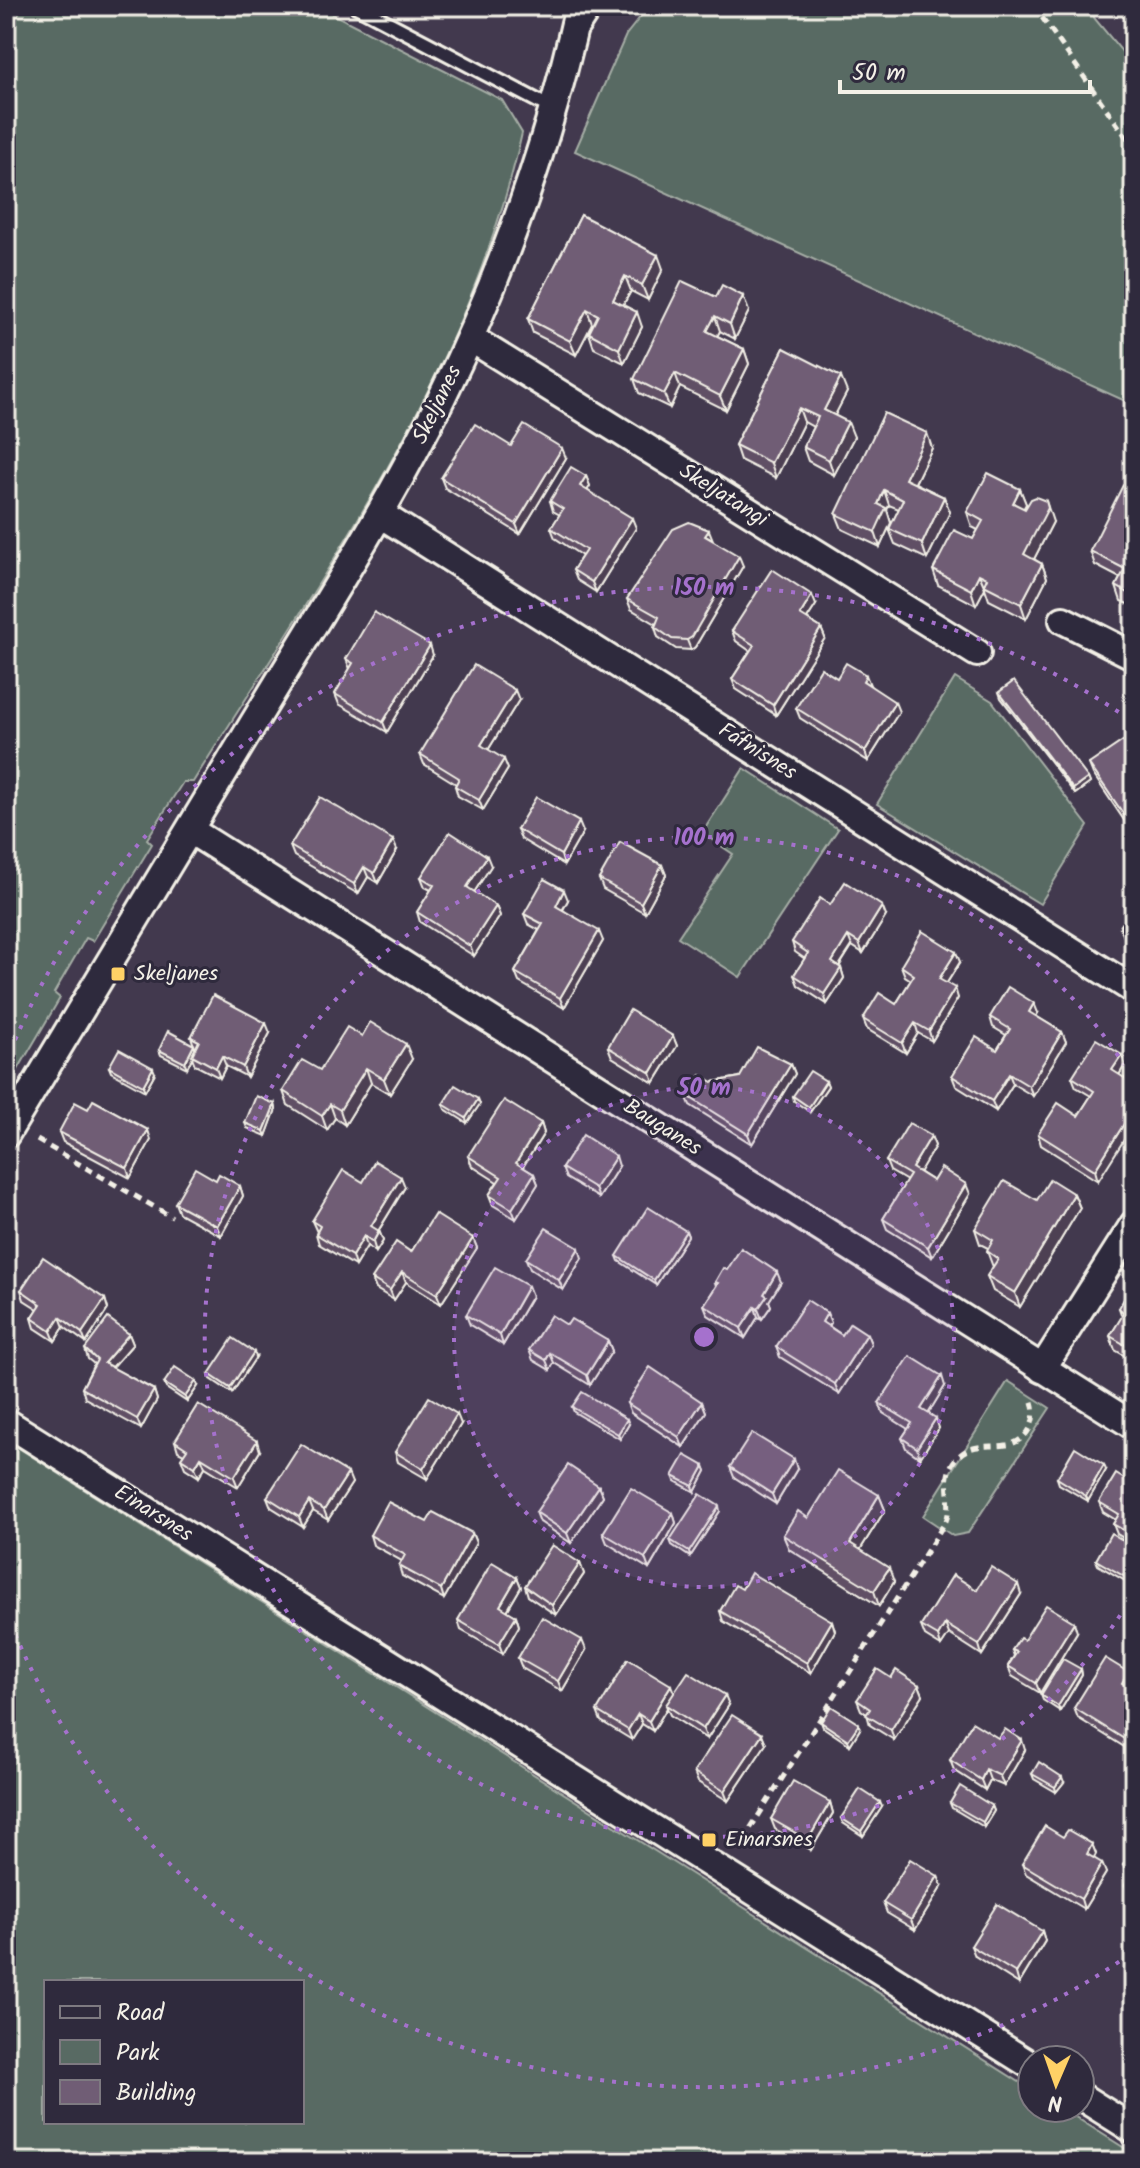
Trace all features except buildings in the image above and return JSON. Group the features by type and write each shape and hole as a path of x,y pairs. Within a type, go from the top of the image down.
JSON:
{"street":[{"name":"Skeljanes","path":"6,1134 380,514 430,422 470,338 515,226 553,109 579,6"},
{"name":"Skeljatangi","path":"470,338 977,653"},
{"name":"Fáfnisnes","path":"380,514 1134,990"},
{"path":"1063,620 1134,656"},
{"name":"Bauganes","path":"190,830 1134,1426"},
{"path":"1042,1369 1134,1224"},
{"name":"Einarsnes","path":"6,1422 1016,2056"},
{"path":"1096,2106 1134,2130"}],"lane":[{"path":"356,6 553,109"},
{"name":"Skeljanes","path":"566,60 567,6"},
{"name":"Skeljanes","path":"566,60 597,6"}],"path":[{"path":"1034,6 1134,148"},
{"path":"33,1137 172,1217"},
{"path":"743,1840 946,1521 950,1506 946,1489 950,1468 966,1450 979,1445 1017,1442 1026,1434 1035,1414 1028,1392 1042,1369"}],"green space":[{"path":"6,6 317,6 502,100 522,133 498,221 466,307 386,471 193,782 183,782 147,839 152,844 93,941 86,938 54,993 60,998 6,1090"},
{"path":"649,6 1088,6 1134,66 1134,405 575,151 626,35"},
{"path":"955,678 992,701 1088,826 1040,904 877,804"},
{"path":"744,768 838,829 740,977 678,937 733,854 702,833"},
{"path":"1008,1381 1050,1408 968,1533 953,1536 923,1516"},
{"path":"6,1440 1016,2080 1016,2124 1086,2124 1134,2154 1134,2162 6,2162"}],"place":[{"name":"Skeljanes","path":"118,974"},
{"name":"Einarsnes","path":"709,1840"}]}
